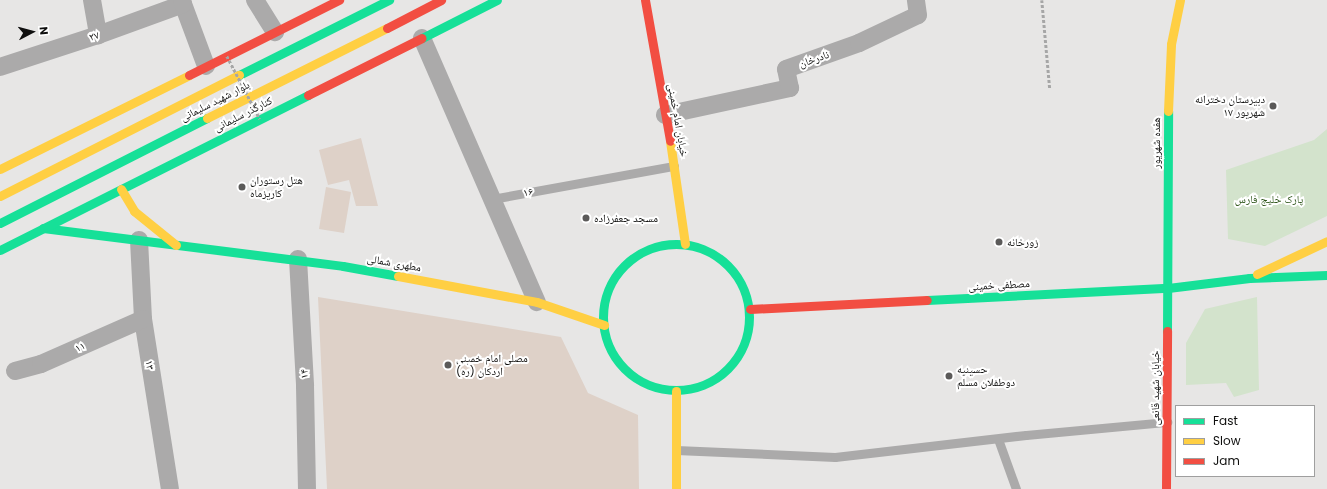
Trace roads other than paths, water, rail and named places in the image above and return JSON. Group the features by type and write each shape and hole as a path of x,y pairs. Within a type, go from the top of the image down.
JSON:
{"main road":[{"path":"0,169 339,0"},
{"name":"بلوار شهید سلیمانی","path":"0,196 389,0"},
{"name":"بلوار شهید سلیمانی","path":"0,223 441,0"},
{"name":"کنارگذر سلیمانی","path":"0,250 497,0"},
{"name":"خیابان امام خمینی","path":"645,0 666,115 686,244"},
{"name":"هفده شهریور","path":"1168,288 1167,128 1171,44 1180,0"},
{"path":"121,189 134,211 176,245"},
{"name":"مطهری شمالی","path":"43,228 298,259 537,302 604,325"},
{"name":"مصطفی خمینی","path":"1249,278 1327,241"},
{"path":"664,244 686,244 709,251 729,265 743,286 750,309 748,334 739,357 722,375 700,387 676,391 655,388 636,378 620,364 609,346 604,325 604,303 612,282 625,264 643,251 664,244"},
{"name":"مصطفی خمینی","path":"750,309 1168,288 1249,278 1327,275"},
{"name":"خیابان شهید قانعی","path":"1166,489 1168,288"},
{"path":"676,391 676,489"}],"street":[{"path":"92,0 98,35"},
{"path":"255,0 275,32"},
{"name":"نادرخان","path":"666,115 790,88 786,69 859,44 918,15 916,0"},
{"path":"182,2 206,66"},
{"name":"۲۷","path":"0,67 98,35 182,2"},
{"path":"422,38 537,302"},
{"name":"۱۳","path":"139,240 143,319 170,489"},
{"name":"۱۴","path":"298,259 305,386 307,489"},
{"name":"۱۱","path":"15,371 41,364 143,319"}],"lane":[{"name":"۱۶","path":"492,199 674,166"},
{"path":"676,450 835,457 1167,422"},
{"path":"998,439 1016,489"}],"place":[{"name":"دبیرستان دخترانه ۱۷ شهریور","path":"1273,106"},
{"name":"هتل رستوران کاریزماه","path":"242,187"},
{"name":"مسجد جعفرزاده","path":"586,218"},
{"name":"زورخانه","path":"999,242"},
{"name":"مصلی امام خمینی (ره) اردکان","path":"448,365"},
{"name":"حسینیه دوطفلان مسلم","path":"949,376"}],"park label":[{"name":"پارک خلیج فارس","path":"1269,199"}]}
